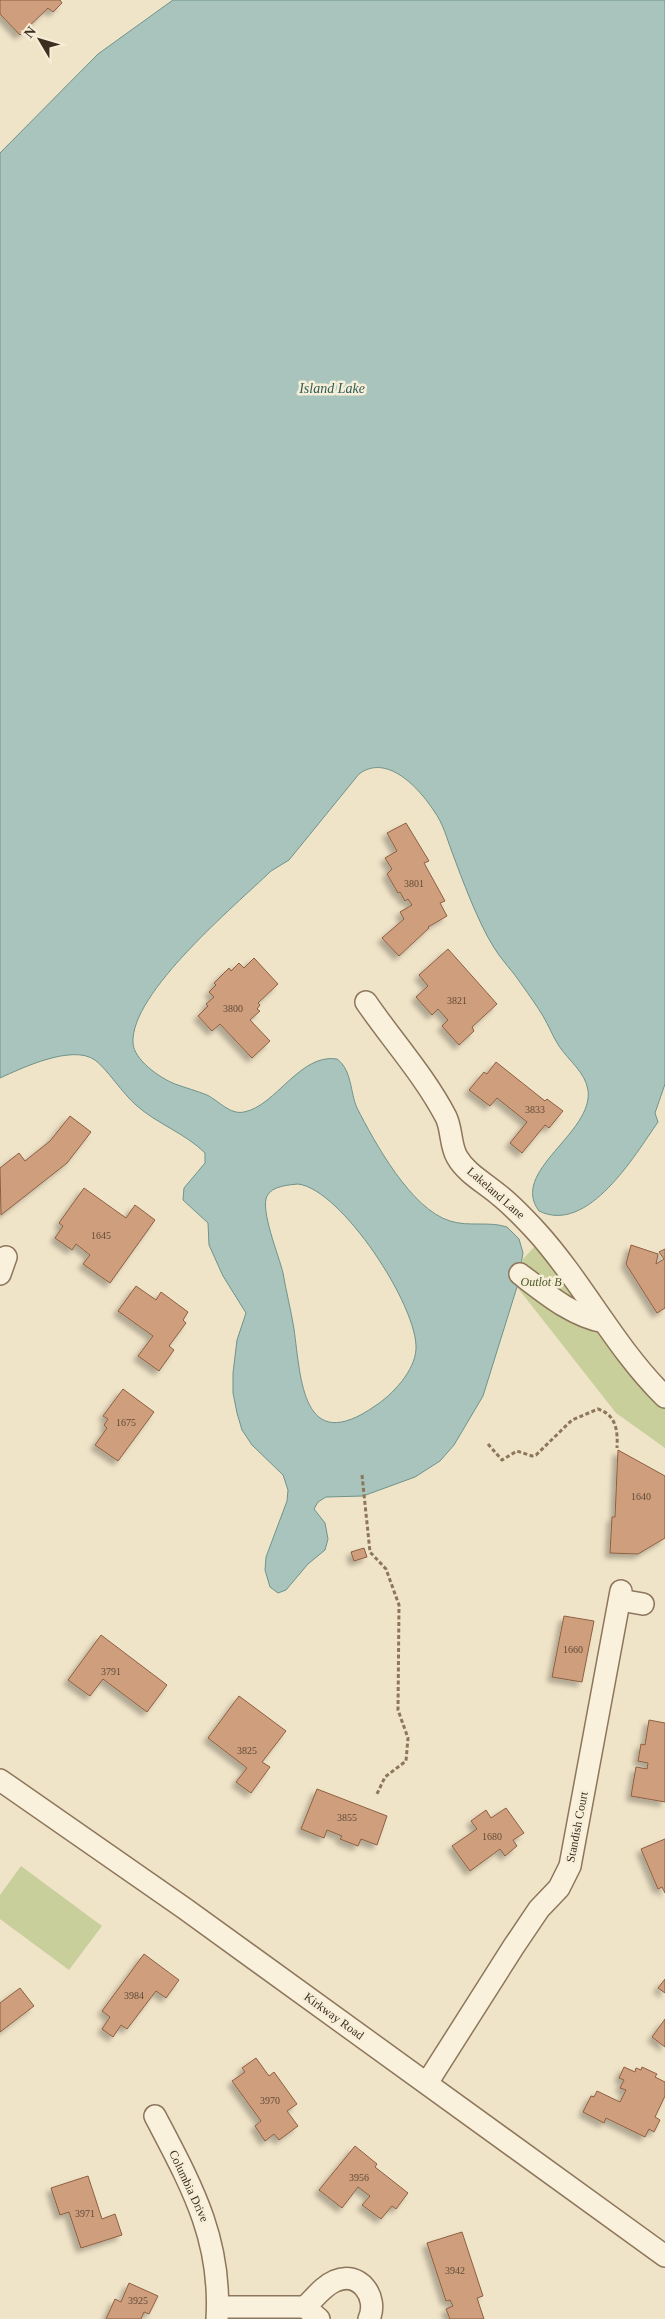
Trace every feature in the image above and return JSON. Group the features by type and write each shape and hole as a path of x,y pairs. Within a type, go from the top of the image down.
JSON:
{"street":[{"name":"Lakeland Lane","path":"366,1002 411,1060 447,1119 457,1157 469,1172 515,1208 539,1234 646,1379 665,1397"},
{"path":"520,1274 561,1304 594,1320 604,1322"},
{"name":"Standish Court","path":"427,2083 514,1946 539,1909 559,1888 568,1871 621,1595 643,1604"},
{"name":"Kirkway Road","path":"0,1780 184,1908 665,2256"},
{"name":"Columbia Drive","path":"155,2116 196,2196 208,2228 215,2265 218,2313"},
{"path":"218,2313 312,2313 335,2281 352,2279 366,2288 370,2296 372,2304 369,2319"}],"path":[{"path":"488,1444 502,1460 517,1450 532,1456 536,1455 572,1420 598,1408 611,1416 618,1432 617,1448"},
{"path":"362,1475 370,1552 386,1569 399,1605 398,1710 406,1730 409,1747 403,1766 389,1773 376,1796"}],"green space":[{"name":"Outlot B","path":"538,1243 665,1405 665,1448 616,1413 517,1287 523,1259"},
{"path":"21,1866 102,1926 69,1970 0,1919 0,1895"}],"water":[{"name":"Island Lake","path":"173,0 665,0 665,1084 655,1113 658,1122 623,1171 592,1202 575,1212 557,1215 539,1211 533,1196 535,1181 543,1166 579,1121 586,1106 588,1090 584,1078 559,1046 536,1004 487,936 437,816 428,802 411,784 391,770 370,769 359,774 289,860 271,871 188,951 148,1000 137,1023 133,1043 134,1049 149,1068 175,1084 207,1095 229,1110 239,1112 256,1108 311,1064 324,1059 337,1059 348,1075 357,1108 384,1156 408,1189 436,1214 450,1221 464,1224 493,1224 507,1227 519,1239 523,1253 517,1287 483,1396 454,1445 440,1461 415,1477 363,1496 326,1497 318,1502 314,1509 325,1523 328,1539 325,1550 308,1564 286,1590 278,1593 270,1587 265,1570 266,1557 287,1501 288,1490 283,1475 252,1445 242,1430 233,1393 233,1373 237,1340 246,1313 223,1276 209,1245 208,1223 183,1200 184,1188 205,1163 205,1153 189,1140 144,1112 100,1064 85,1056 61,1056 47,1059 0,1078 0,153 98,54","holes":["298,1184 315,1191 335,1206 355,1227 374,1252 391,1279 404,1306 413,1330 416,1349 412,1366 402,1382 388,1396 375,1406 351,1419 333,1423 319,1417 310,1405 303,1389 293,1322 283,1273 266,1212 267,1196 276,1188"]}],"building":[{"path":"0,0 60,0 62,3 53,12 48,8 20,35 0,14"},
{"path":"406,823 429,861 424,863 445,901 440,903 447,916 428,927 399,956 382,938 404,919 400,912 412,905 408,899 405,901 400,892 398,893 387,874 392,869 385,858 397,851 387,833"},
{"path":"448,949 497,1004 472,1027 474,1031 459,1045 442,1026 448,1020 438,1009 432,1015 416,997 428,986 419,975"},
{"path":"254,958 278,984 258,1003 260,1005 257,1009 260,1011 250,1020 270,1041 252,1058 220,1024 212,1031 198,1016 208,1006 206,1004 214,997 209,992 216,985 214,983 229,968 231,971 239,963 244,968"},
{"path":"496,1062 545,1101 547,1099 563,1111 549,1128 545,1125 522,1153 510,1143 527,1122 497,1098 490,1106 469,1090 484,1072 487,1074"},
{"path":"70,1116 91,1132 67,1163 1,1215 0,1168 19,1153 25,1161 50,1141"},
{"path":"84,1188 126,1218 135,1205 155,1220 110,1283 83,1264 90,1255 76,1244 72,1250 55,1238 63,1226 59,1223"},
{"path":"631,1245 658,1254 656,1264 664,1259 659,1252 665,1249 665,1308 657,1313 626,1264"},
{"path":"136,1286 156,1300 161,1292 188,1312 183,1320 186,1323 169,1346 174,1350 159,1371 138,1356 153,1336 118,1311"},
{"path":"123,1389 154,1412 118,1461 95,1445 107,1428 104,1425 108,1419 103,1416"},
{"path":"618,1450 665,1476 665,1538 638,1554 610,1553 612,1517 615,1517"},
{"path":"364,1548 367,1557 354,1561 351,1552"},
{"path":"564,1616 594,1621 582,1682 552,1677"},
{"path":"101,1635 167,1685 147,1712 103,1679 90,1696 68,1680"},
{"path":"239,1696 286,1731 262,1762 270,1767 251,1793 236,1782 247,1768 208,1738"},
{"path":"649,1720 665,1723 665,1802 631,1796 636,1767 647,1769 648,1763 638,1761 641,1744 645,1745"},
{"path":"317,1789 387,1816 377,1845 361,1839 358,1846 340,1839 342,1836 327,1830 324,1838 301,1829"},
{"path":"506,1808 524,1833 513,1840 517,1846 505,1856 500,1849 470,1871 452,1846 477,1829 471,1821 486,1810 491,1818"},
{"path":"665,1839 665,1893 662,1887 658,1889 641,1849"},
{"path":"144,1954 179,1980 166,1998 156,1991 127,2029 121,2025 113,2037 102,2029 110,2017 102,2011"},
{"path":"665,1979 665,1993 658,1988"},
{"path":"20,1988 34,2006 0,2032 0,2003"},
{"path":"665,2019 665,2047 652,2037"},
{"path":"256,2058 269,2076 274,2072 297,2104 287,2111 298,2126 279,2140 274,2134 265,2141 255,2126 261,2121 232,2081 245,2072 242,2068"},
{"path":"624,2067 635,2072 636,2068 641,2070 642,2067 657,2074 655,2077 665,2082 665,2096 655,2117 660,2120 654,2132 649,2129 645,2137 606,2118 604,2123 583,2112 591,2096 594,2097 597,2091 620,2102 626,2090 620,2088 624,2080 619,2078"},
{"path":"355,2146 377,2164 375,2167 408,2193 396,2209 392,2206 381,2219 362,2205 370,2196 358,2187 342,2208 319,2190"},
{"path":"88,2176 102,2219 115,2214 122,2235 81,2248 69,2212 60,2215 51,2188"},
{"path":"462,2232 483,2296 477,2298 484,2319 450,2319 446,2309 453,2306 450,2300 446,2301 427,2243"},
{"path":"129,2283 158,2296 149,2314 144,2312 141,2319 106,2319 115,2299 121,2302"}]}
